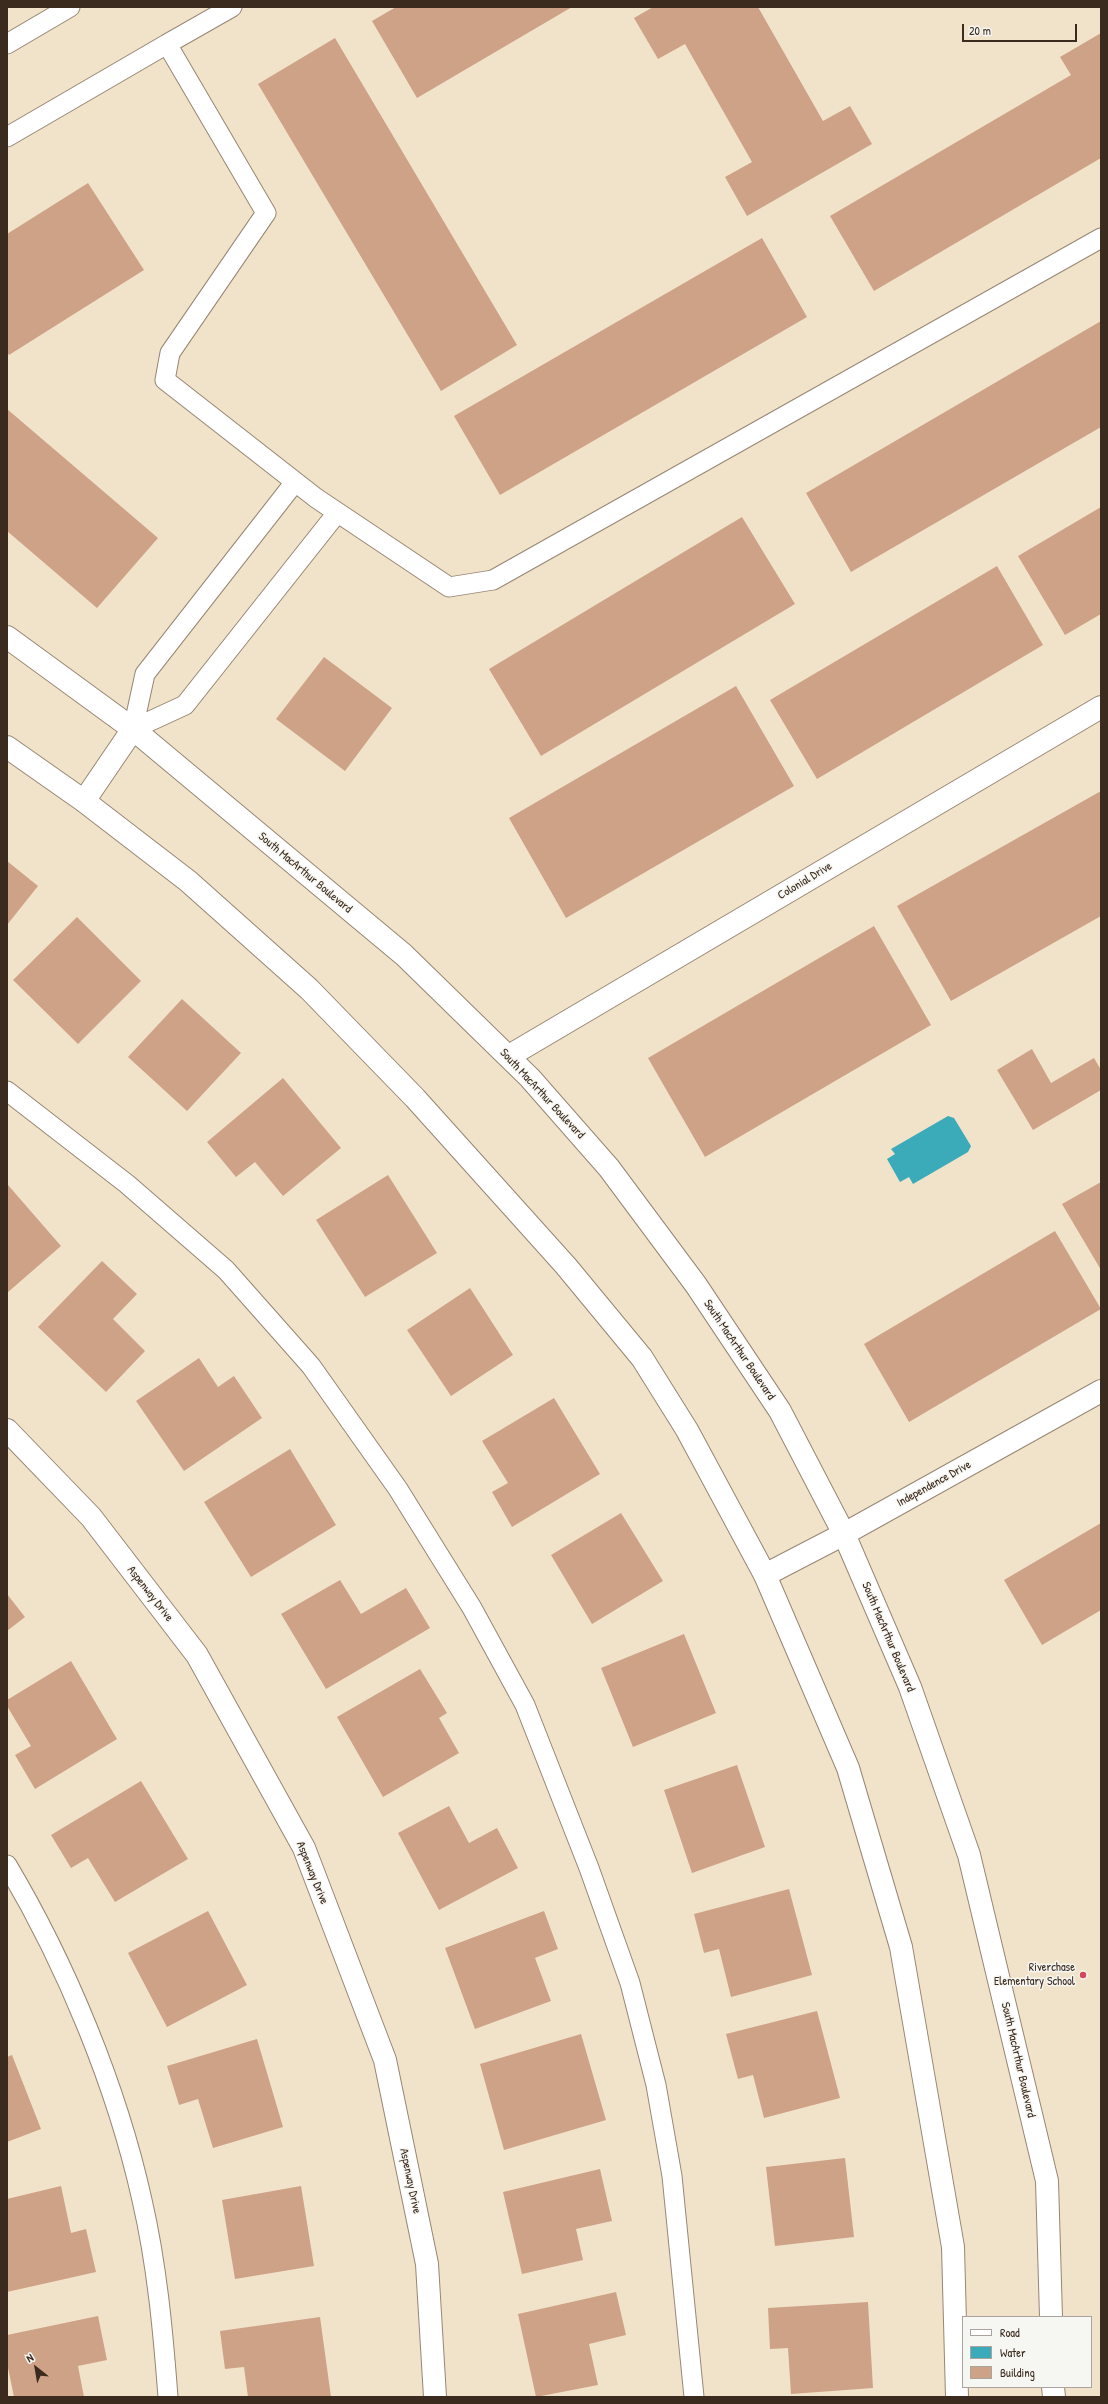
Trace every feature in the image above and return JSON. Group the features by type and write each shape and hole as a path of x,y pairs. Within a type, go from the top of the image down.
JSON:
{"main road":[{"name":"South MacArthur Boulevard","path":"7,637 133,729 404,955 509,1056 609,1168 696,1285 780,1411 844,1534 910,1687 969,1855 1047,2181 1051,2316"},
{"name":"Colonial Drive","path":"509,1056 1101,706"},
{"path":"84,801 133,729"},
{"path":"7,748 84,801 188,881 309,990 415,1098 566,1266 642,1358 686,1430 765,1575 848,1768 901,1947 952,2247 957,2397"},
{"name":"Independence Drive","path":"765,1575 844,1534 1101,1391"},
{"name":"Aspenway Drive","path":"7,1430 91,1517 197,1655 304,1848 385,2060 427,2264 434,2397"}],"lane":[{"path":"7,44 70,7"},
{"path":"7,137 232,7"},
{"path":"167,44 266,213 170,353 165,380 294,482 337,513 449,586 493,580 1101,238"},
{"path":"133,729 145,674 294,482"},
{"path":"133,729 185,705 337,513"},
{"path":"7,1091 127,1184 226,1270 311,1366 398,1489 472,1608 525,1705 589,1868 630,1982 656,2085 672,2176 694,2397"},
{"path":"7,1865 27,1898 74,1998 116,2104 142,2200 162,2317 168,2397"}],"water":[{"path":"948,1116 954,1118 971,1146 968,1152 913,1184 909,1177 900,1182 887,1159 895,1154 891,1149"}],"building":[{"path":"396,7 572,7 417,98 372,21"},
{"path":"653,7 758,7 823,121 850,106 872,144 747,216 725,177 752,162 685,44 658,59 634,18"},
{"path":"1101,33 1101,158 874,291 830,216 1071,75 1060,57"},
{"path":"335,38 517,345 441,391 258,84"},
{"path":"88,183 144,270 9,355 7,352 7,234"},
{"path":"762,238 807,317 500,495 454,416"},
{"path":"1101,321 1101,427 851,572 806,493"},
{"path":"7,409 158,538 97,608 7,531"},
{"path":"1101,507 1101,614 1065,635 1018,556"},
{"path":"742,517 795,604 541,756 489,669"},
{"path":"997,566 1043,645 817,779 770,700"},
{"path":"324,657 392,708 345,771 276,719"},
{"path":"736,686 794,786 566,918 509,818"},
{"path":"1101,791 1101,916 951,1001 897,906"},
{"path":"7,861 38,886 7,925"},
{"path":"77,917 141,981 78,1044 13,980"},
{"path":"874,926 931,1025 705,1157 648,1058"},
{"path":"182,999 241,1053 187,1111 128,1057"},
{"path":"1032,1049 1051,1083 1094,1058 1101,1070 1101,1090 1033,1130 997,1070"},
{"path":"283,1078 341,1148 283,1196 255,1162 236,1177 207,1142"},
{"path":"388,1175 437,1253 365,1297 316,1220"},
{"path":"1101,1182 1101,1270 1062,1204"},
{"path":"8,1185 61,1246 7,1293 7,1186"},
{"path":"1055,1231 1101,1309 909,1422 864,1344"},
{"path":"102,1261 137,1294 113,1319 145,1351 106,1392 38,1327"},
{"path":"470,1288 513,1355 451,1396 407,1330"},
{"path":"199,1358 218,1387 234,1376 262,1418 184,1471 136,1401"},
{"path":"554,1398 600,1474 512,1527 492,1492 508,1483 482,1441"},
{"path":"290,1449 336,1525 251,1577 204,1502"},
{"path":"621,1513 663,1581 592,1624 551,1555"},
{"path":"1101,1523 1101,1610 1042,1645 1004,1580"},
{"path":"340,1580 361,1614 406,1588 430,1628 326,1689 281,1614"},
{"path":"7,1594 25,1617 7,1631"},
{"path":"684,1634 716,1713 633,1747 601,1668"},
{"path":"71,1661 117,1739 35,1789 15,1755 31,1746 7,1706 7,1700"},
{"path":"420,1669 447,1713 439,1718 459,1753 383,1797 337,1717"},
{"path":"737,1765 765,1847 692,1873 664,1790"},
{"path":"141,1781 188,1859 115,1902 88,1858 71,1868 51,1835"},
{"path":"449,1806 469,1843 497,1828 518,1868 439,1910 398,1833"},
{"path":"789,1889 812,1975 731,1997 719,1949 704,1953 694,1914"},
{"path":"208,1911 247,1985 167,2027 128,1953"},
{"path":"544,1911 558,1949 535,1958 551,2001 475,2029 445,1948"},
{"path":"817,2011 840,2098 764,2118 753,2075 738,2079 726,2034"},
{"path":"581,2034 606,2120 504,2150 480,2064"},
{"path":"257,2039 283,2127 213,2148 198,2099 179,2105 167,2066"},
{"path":"12,2055 41,2129 7,2142 7,2057"},
{"path":"845,2158 854,2237 775,2246 766,2167"},
{"path":"600,2169 612,2221 576,2229 583,2260 522,2274 503,2192"},
{"path":"61,2186 71,2233 86,2229 96,2272 7,2292 7,2199"},
{"path":"301,2186 314,2266 235,2279 222,2200"},
{"path":"616,2292 626,2335 589,2344 598,2385 536,2397 518,2314"},
{"path":"868,2302 873,2388 791,2394 788,2348 770,2349 768,2308"},
{"path":"98,2316 107,2360 78,2366 84,2397 14,2397 7,2363 7,2335"},
{"path":"320,2317 331,2397 248,2397 244,2367 225,2369 220,2331"}],"place":[{"name":"Riverchase Elementary School","path":"1083,1975"}]}
